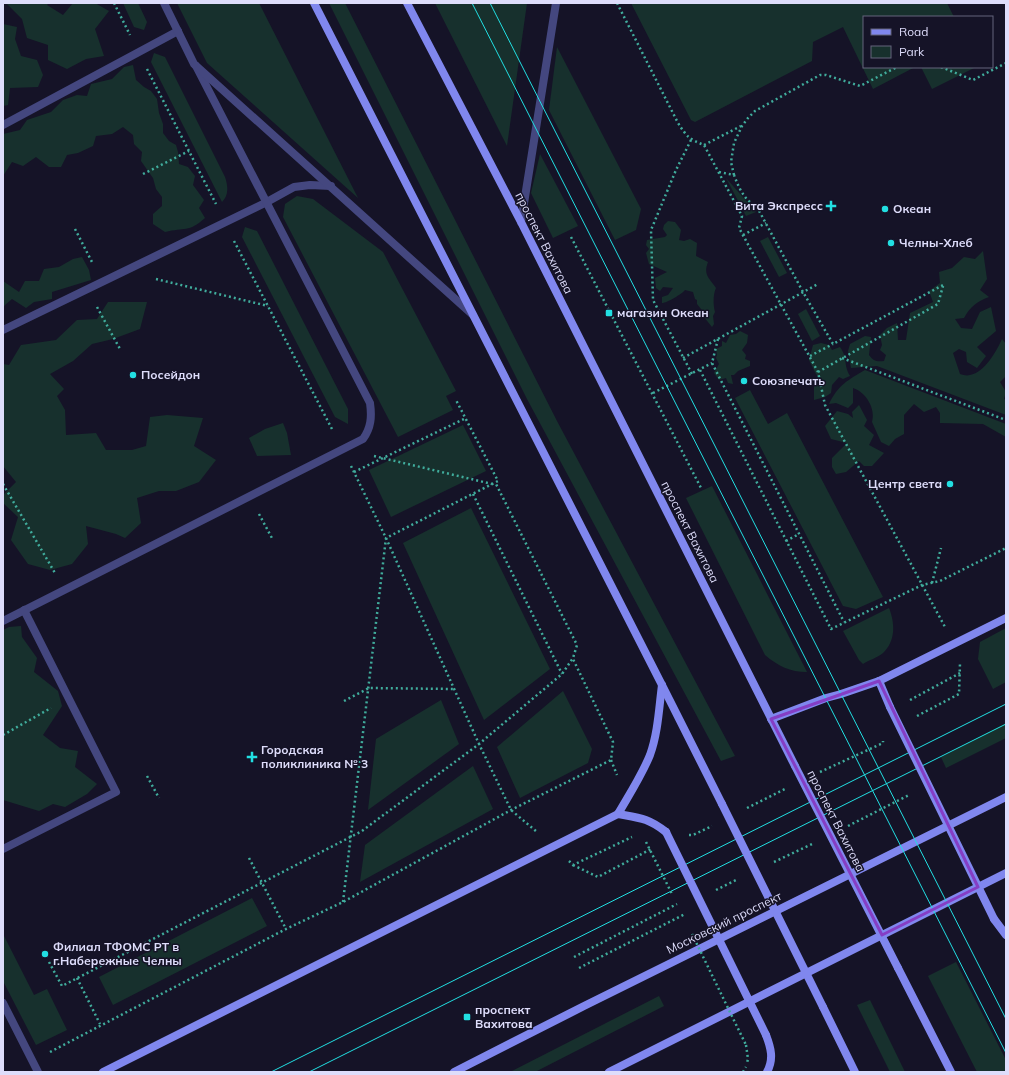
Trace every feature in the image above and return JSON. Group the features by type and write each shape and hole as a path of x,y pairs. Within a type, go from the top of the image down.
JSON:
{"main road":[{"path":"314,3 662,685 854,1072"},
{"name":"проспект Вахитова","path":"407,3 521,222 771,719 951,1072"},
{"path":"771,719 826,698 879,681 1006,618"},
{"path":"879,681 890,707 994,919 1006,935"},
{"path":"102,1072 618,814 640,776 650,754 657,727 662,685"},
{"name":"Московский проспект","path":"454,1072 1006,797"},
{"path":"618,814 643,818 666,832 766,1035 771,1049 771,1062 767,1072"},
{"path":"609,1072 1006,873"}],"street":[{"path":"3,621 362,439 368,433 371,418 370,403 265,203 164,3"},
{"path":"521,222 556,3"},
{"path":"3,125 178,31"},
{"path":"194,64 331,186 473,316"},
{"path":"3,330 265,203 294,187 310,185 331,186"},
{"path":"3,849 116,792 24,610"},
{"path":"3,1003 38,1072"}],"path":[{"path":"114,3 217,206"},
{"path":"617,3 678,123 684,133 691,140 704,145 742,216 739,228 818,372 825,405 922,585"},
{"path":"944,68 973,80 1006,63"},
{"path":"833,344 757,207 743,194 734,174 731,162 734,143 742,126 754,111 820,75 826,75 860,86 895,68"},
{"path":"704,145 742,126"},
{"path":"691,140 676,170 651,230 652,300 692,374"},
{"path":"143,174 189,151"},
{"path":"718,171 734,174"},
{"path":"743,235 766,222"},
{"path":"75,229 102,282"},
{"path":"571,237 701,488"},
{"path":"234,240 354,472 386,538 479,744 511,810 537,832"},
{"path":"124,271 268,306"},
{"path":"683,358 818,284"},
{"path":"810,356 943,285 938,304 818,372"},
{"path":"88,289 120,349"},
{"path":"718,339 712,363 844,622"},
{"path":"842,358 1006,420"},
{"path":"653,393 712,363"},
{"path":"700,370 831,629 922,585 940,581 1006,548"},
{"path":"386,538 498,481 456,400"},
{"path":"354,472 466,418"},
{"path":"383,458 494,483"},
{"path":"49,962 62,986 352,837 479,744 562,674 573,658 577,645 494,483"},
{"path":"3,484 65,589"},
{"path":"473,494 562,674"},
{"path":"259,514 273,540"},
{"path":"786,541 800,534"},
{"path":"343,902 352,837 386,538"},
{"path":"932,582 941,548"},
{"path":"573,658 613,742 611,760 617,775"},
{"path":"905,702 960,673 959,694 915,717"},
{"path":"344,701 369,688 454,689"},
{"path":"3,735 69,698"},
{"path":"816,774 883,742 884,738"},
{"path":"32,1061 100,1024 286,929 343,902 511,810 611,760"},
{"path":"147,776 159,798"},
{"path":"741,811 788,787"},
{"path":"842,829 909,795"},
{"path":"683,834 693,835 713,825"},
{"path":"573,866 635,836"},
{"path":"574,957 677,904 646,842"},
{"path":"774,862 815,842"},
{"path":"564,856 573,866 598,877 658,846"},
{"path":"249,858 286,929"},
{"path":"711,892 739,879"},
{"path":"680,911 684,918"},
{"path":"579,968 690,912"},
{"path":"691,932 746,1045 748,1059 746,1070 743,1072"},
{"path":"77,978 100,1024"}],"highlighted area":[{"path":"879,681 978,887 882,935 771,719"}],"green space":[{"path":"6,3 49,3 47,5 63,15 73,3 95,3 109,11 95,29 104,56 86,59 67,69 48,60 48,45 27,38 22,19"},
{"path":"123,3 138,3 147,22 144,30 134,27"},
{"path":"177,3 259,3 358,198 207,63"},
{"path":"329,3 345,3 557,421 735,756 721,761 527,399"},
{"path":"435,3 527,3 507,146"},
{"path":"631,3 947,3 954,16 863,16 863,68 913,68 873,89 843,27 813,42 812,61 695,122 691,120"},
{"path":"3,24 17,27 15,39 21,56 37,60 43,75 38,87 10,88 8,105 3,106"},
{"path":"557,47 641,209 636,230 615,240 549,110"},
{"path":"154,53 165,57 225,177 227,190 226,196 222,202 151,62"},
{"path":"133,65 136,80 151,91 157,99 159,113 163,124 163,133 169,141 176,145 179,164 188,167 195,176 193,185 204,200 199,208 205,218 190,228 165,232 153,224 153,214 162,206 162,197 156,189 153,178 141,161 142,152 134,144 133,135 123,127 112,134 96,136 93,146 78,153 67,155 61,167 49,167 36,157 23,166 12,162 3,176 3,134 20,130 27,120 51,112 63,100 77,95 87,96 91,84 112,79 124,67"},
{"path":"922,68 974,68 932,89"},
{"path":"540,154 578,226 553,238 531,193"},
{"path":"726,178 756,212 746,216"},
{"path":"297,196 313,199 383,252 456,391 446,396 453,410 398,437 283,217 285,204"},
{"path":"668,221 675,222 681,230 679,240 684,241 690,239 697,243 696,256 708,262 706,273 716,288 714,293 714,324 712,327 704,317 705,314 697,304 697,300 695,299 693,292 685,290 667,302 662,303 662,297 668,295 673,288 663,287 660,291 656,288 655,278 667,272 649,264 646,253 649,249 646,245 647,240 665,237 667,235 663,229 664,225"},
{"path":"245,227 257,231 348,409 348,424 335,417 242,237"},
{"path":"768,237 787,273 779,277 760,241"},
{"path":"983,251 987,279 980,290 989,297 974,305 964,318 955,319 961,328 972,329 980,312 991,307 996,331 977,347 986,356 977,368 967,362 966,352 959,349 953,353 960,374 970,375 985,366 997,350 1002,339 1006,344 1006,376 1000,382 1006,392 1004,399 1006,400 1006,415 877,366 851,368 848,351 850,344 865,336 871,337 869,355 875,361 884,361 886,355 880,350 882,345 880,335 887,328 897,323 898,340 906,340 910,313 933,302 929,291 940,283 939,272 952,268 964,257 975,259"},
{"path":"82,257 89,270 91,280 52,292 52,299 34,302 26,308 12,299 3,308 3,281 19,292 25,281 39,281 44,269 59,267 73,259"},
{"path":"108,302 147,302 140,329 113,339 92,344 73,361 50,374 64,389 57,396 65,410 66,435 96,433 106,450 132,450 146,446 150,417 167,415 203,418 194,446 216,460 199,482 176,491 159,491 137,498 141,523 125,538 86,526 88,544 72,564 50,570 28,564 11,540 18,517 3,503 3,495 16,482 3,466 3,364 9,365 21,345 56,340 77,320 97,319"},
{"path":"806,309 820,336 812,341 798,314"},
{"path":"740,331 748,335 747,343 742,350 746,355 745,359 750,361 750,366 738,371 734,375 731,375 733,384 728,383 726,378 719,380 714,373 719,364 716,358 716,349 722,346 722,341 726,343 730,335 736,334"},
{"path":"821,343 829,345 832,350 840,347 844,354 850,376 843,379 839,377 832,385 831,393 825,397 814,400 814,382 820,378 816,374 809,360 813,345"},
{"path":"865,370 1006,424 1006,437 983,424 940,423 940,413 936,407 924,412 914,404 904,415 904,434 895,439 889,446 881,442 872,422 873,412 869,402 858,390 853,388 853,403 848,408 836,403 829,404 832,397 840,388 849,380"},
{"path":"750,390 768,424 787,413 883,597 856,609 843,606 735,398"},
{"path":"859,405 867,420 864,426 874,435 869,445 884,453 872,466 864,466 859,461 846,472 836,474 832,467 832,458 847,443 831,439 825,426 837,411 848,414 853,418 852,412"},
{"path":"283,423 287,433 291,455 257,456 249,438 265,429"},
{"path":"463,425 486,471 391,517 369,470"},
{"path":"712,486 807,672 784,668 765,655 686,498"},
{"path":"471,508 550,669 484,720 403,543"},
{"path":"889,608 893,626 890,643 883,653 863,664 859,660 843,631"},
{"path":"21,626 22,637 37,658 34,672 58,691 62,706 43,735 60,748 78,751 75,767 97,784 87,794 65,807 53,804 39,811 3,800 3,630 9,627"},
{"path":"1006,628 1006,682 993,689 978,659 980,642"},
{"path":"563,691 592,749 588,763 520,798 497,747"},
{"path":"441,700 459,744 368,810 376,739"},
{"path":"1006,723 1006,738 946,768 941,757"},
{"path":"473,766 493,809 360,882 365,845"},
{"path":"252,898 267,926 113,1005 99,977"},
{"path":"3,934 34,995 47,989 67,1030 36,1045 3,981"},
{"path":"956,962 1006,1060 1006,1072 977,1072 928,976"},
{"path":"659,996 664,1006 535,1072 510,1072"},
{"path":"870,1000 905,1072 890,1072 857,1005"}],"tram line":[{"path":"472,3 1006,1053"},
{"path":"490,3 1006,1019"},
{"path":"271,1072 1006,704"},
{"path":"309,1072 1006,724"}],"place":[{"name":"Вита Экспресс","path":"831,206"},
{"name":"Океан","path":"885,209"},
{"name":"Челны-Хлеб","path":"891,243"},
{"name":"магазин Океан","path":"609,313"},
{"name":"Посейдон","path":"133,375"},
{"name":"Союзпечать","path":"744,381"},
{"name":"Центр света","path":"950,484"},
{"name":"Городская поликлиника № 3","path":"252,757"},
{"name":"Филиал ТФОМС РТ в г.Набережные Челны","path":"45,954"},
{"name":"проспект Вахитова","path":"467,1017"}]}
